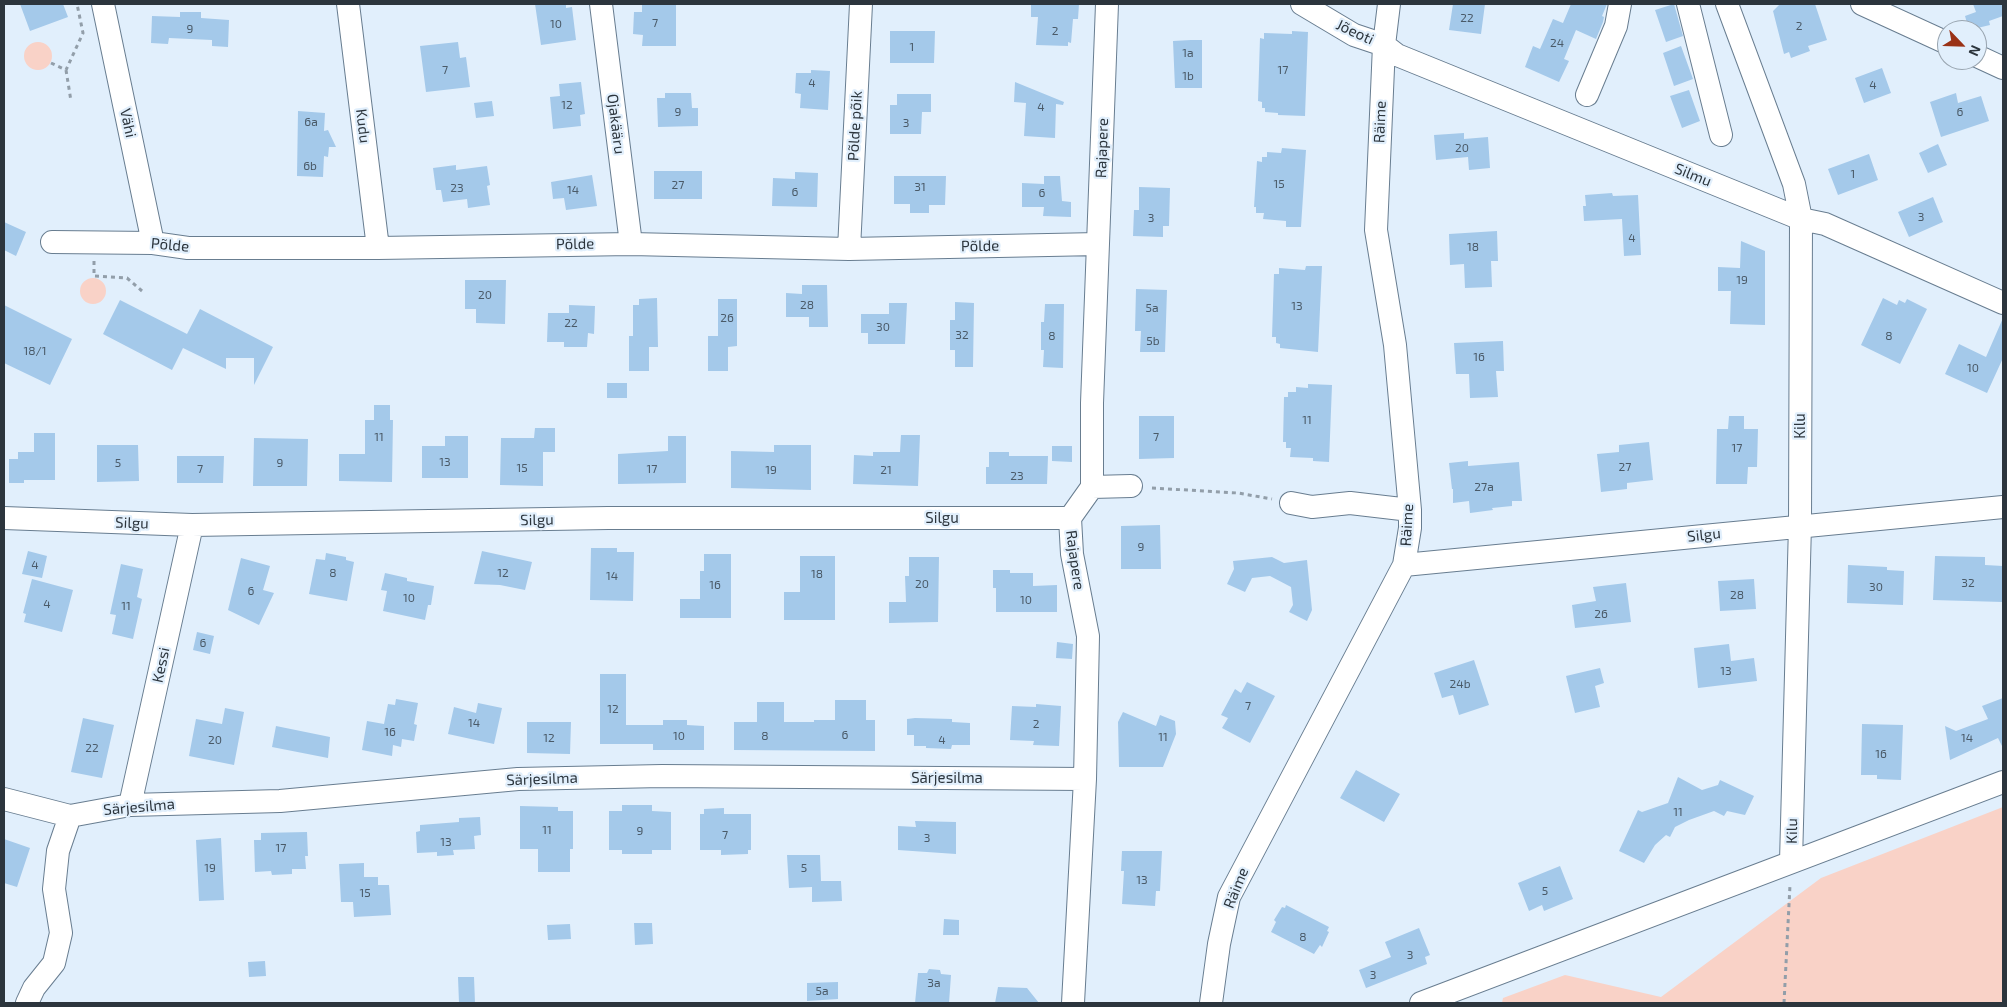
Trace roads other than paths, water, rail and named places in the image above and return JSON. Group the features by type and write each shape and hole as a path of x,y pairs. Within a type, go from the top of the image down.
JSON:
{"street":[{"name":"Vähi","path":"103,4 153,243"},
{"name":"Kudu","path":"348,4 378,248"},
{"name":"Ojakääru","path":"601,4 631,244"},
{"name":"Põlde põik","path":"849,249 862,4"},
{"name":"Rajapere","path":"1073,1003 1085,779 1088,636 1072,554 1070,518 1092,487 1092,403 1108,4"},
{"name":"Jõeoti","path":"1302,4 1354,35 1384,45"},
{"name":"Räime","path":"1211,1003 1219,944 1229,897 1404,565 1410,528 1410,510 1394,345 1376,230 1384,45 1389,4"},
{"path":"1587,95 1616,26 1620,4"},
{"path":"1688,4 1721,135"},
{"name":"Kilu","path":"1727,4 1794,184 1800,218 1800,525 1791,862"},
{"path":"1862,4 1937,38"},
{"name":"Silmu","path":"1384,45 1398,55 1800,218 1825,224 2003,304"},
{"path":"1987,61 2003,68"},
{"name":"Põlde","path":"52,242 153,243 188,248 378,248 631,244 849,249 1098,244"},
{"path":"1092,487 1131,486"},
{"path":"1291,503 1312,507 1350,503 1410,510"},
{"name":"Silgu","path":"1404,565 2003,506"},
{"name":"Silgu","path":"4,518 192,525 608,518 1070,518"},
{"name":"Kessi","path":"130,805 192,525"},
{"name":"Särjesilma","path":"4,799 70,816 130,805 280,801 518,779 662,776 1085,779"},
{"name":"Kilu","path":"1421,1003 2003,782"},
{"path":"27,1003 34,988 54,963 61,933 54,889 58,851 70,816"}]}
